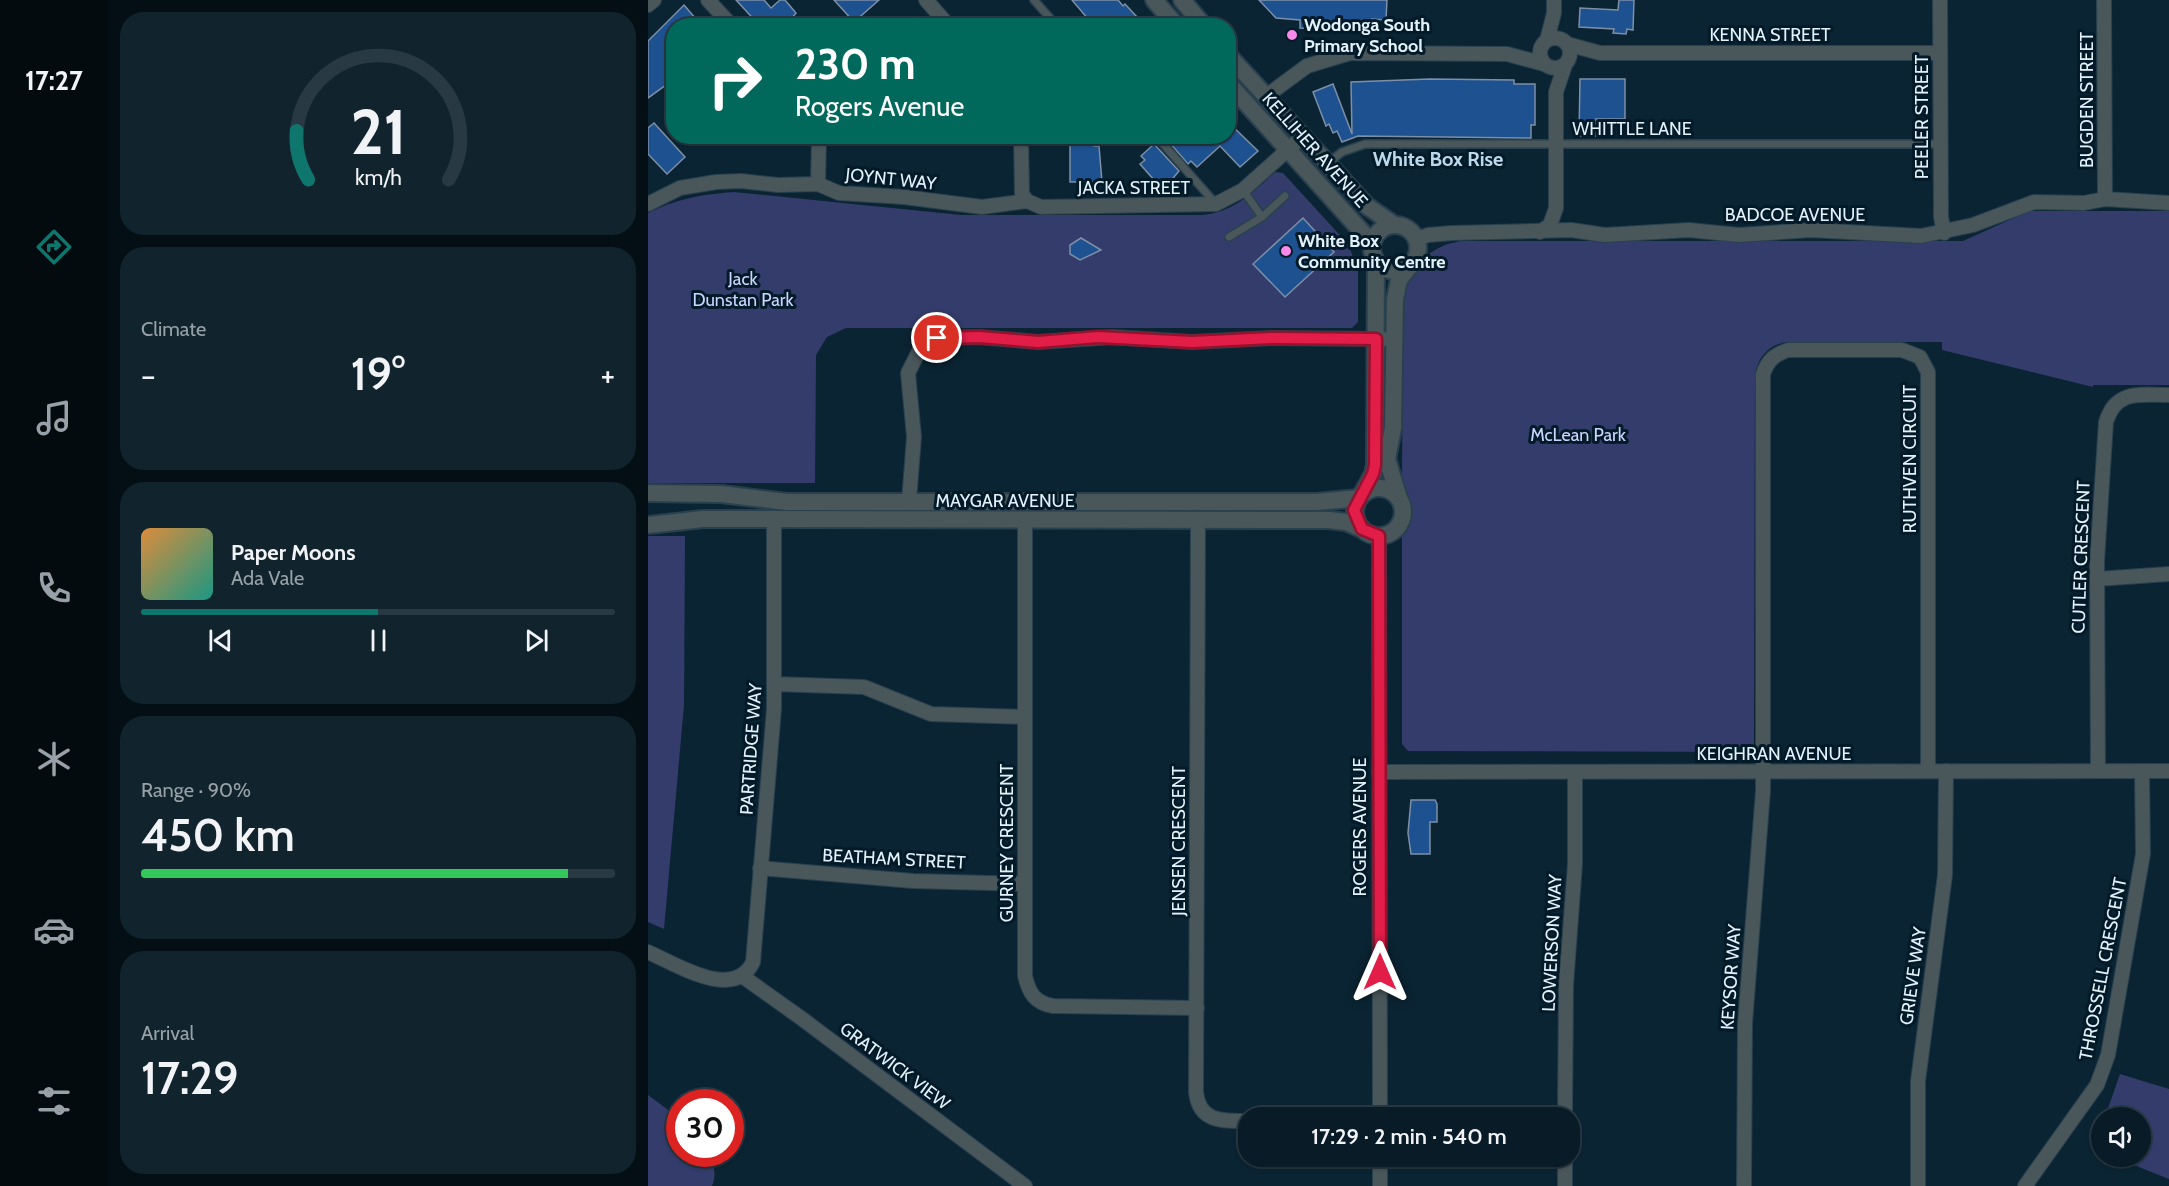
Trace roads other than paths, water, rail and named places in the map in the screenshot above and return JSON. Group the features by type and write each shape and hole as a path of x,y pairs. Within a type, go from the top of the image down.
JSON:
{"street":[{"path":"648,5 654,0"},
{"path":"708,0 725,18"},
{"path":"926,0 942,18"},
{"path":"1154,0 1170,18"},
{"path":"1182,0 1197,18"},
{"name":"PEELER STREET","path":"1940,0 1941,217 1944,233"},
{"name":"BUGDEN STREET","path":"2104,0 2105,199"},
{"path":"1540,232 1550,225 1555,217 1556,92 1570,50 1565,42 1554,7"},
{"path":"1554,7 1539,55 1556,92"},
{"path":"1507,54 1544,42 1565,42"},
{"name":"KENNA STREET","path":"1565,42 1600,53"},
{"path":"1265,97 1307,66 1350,53 1507,54 1556,69 1566,63"},
{"name":"KENNA STREET","path":"1566,63 1600,53 1940,53"},
{"name":"KELLIHER AVENUE","path":"1236,64 1367,206 1393,224"},
{"name":"KELLIHER AVENUE","path":"1236,92 1372,243"},
{"name":"JACKA STREET","path":"1027,201 1041,207 1216,204 1243,190 1303,136"},
{"path":"818,184 819,144"},
{"path":"1021,144 1022,194 1027,201"},
{"name":"JOYNT WAY","path":"648,204 680,188 716,182 741,181 778,185 818,184 840,193 904,197 982,207 1027,201"},
{"name":"BADCOE AVENUE","path":"1417,239 1452,232 1571,230 1605,235 1689,230 1739,235 1811,230 1921,236 1944,233 1973,225 2034,201 2084,203 2105,199 2169,203"},
{"path":"1393,224 1407,228 1417,239 1418,253 1399,280 1395,300 1393,428 1387,459 1403,512 1398,526 1393,531 1379,536 1362,529 1354,510 1373,474 1375,465 1376,262 1372,243 1379,230 1393,224"},
{"path":"1376,262 1396,272 1411,265"},
{"path":"909,521 914,437 908,373 920,349 937,338 979,337 1029,342 1085,338 1192,342 1272,338 1394,340"},
{"name":"RUTHVEN CIRCUIT","path":"1762,772 1763,374 1767,363 1776,355 1788,350 1912,352 1920,357 1928,372 1928,771"},
{"name":"CUTLER CRESCENT","path":"2098,771 2097,579 2106,422 2109,411 2115,403 2125,397 2169,395"},
{"path":"1360,496 1377,487 1393,492 1399,498"},
{"name":"MAYGAR AVENUE","path":"648,493 722,494 774,502 1339,502 1360,496"},
{"path":"774,502 774,520"},
{"path":"1024,502 1025,520"},
{"path":"1198,502 1198,520"},
{"name":"MAYGAR AVENUE","path":"648,525 703,519 1329,520 1346,522 1362,529"},
{"name":"PARTRIDGE WAY","path":"742,976 753,962 774,684 774,520"},
{"name":"GURNEY CRESCENT","path":"1025,520 1025,976 1029,990 1039,1002 1053,1006 1197,1008"},
{"name":"JENSEN CRESCENT","path":"1198,520 1196,1092 1200,1108 1209,1117 1217,1121 1238,1121"},
{"name":"ROGERS AVENUE","path":"1379,536 1380,1107"},
{"path":"2097,579 2169,574"},
{"path":"774,684 864,687 931,714 1025,717"},
{"name":"GRIEVE WAY","path":"1918,1186 1918,1081 1945,875 1946,771"},
{"name":"THROSSELL CRESCENT","path":"2025,1186 2097,1085 2108,1055 2143,854 2142,771"},
{"name":"KEIGHRAN AVENUE","path":"1379,772 2169,771"},
{"name":"LOWERSON WAY","path":"1566,1107 1566,984 1575,864 1575,772"},
{"name":"KEYSOR WAY","path":"1744,1186 1744,1023 1757,877 1762,772"},
{"name":"BEATHAM STREET","path":"760,868 914,881 1025,884"},
{"path":"648,952 715,979 727,980 742,976"},
{"name":"GRATWICK VIEW","path":"742,976 1025,1186"},
{"path":"1380,1167 1380,1186"},
{"path":"1565,1167 1565,1186"}],"lane":[{"path":"1034,0 1049,18"},
{"path":"1163,144 1216,204"},
{"name":"WHITTLE LANE","path":"1328,163 1342,152 1365,144 1940,144"},
{"path":"1243,190 1262,217"},
{"path":"1229,237 1262,217 1285,196"}],"place":[{"name":"Wodonga South Primary School","path":"1292,35"},
{"name":"White Box Community Centre","path":"1286,251"}],"district":[{"name":"White Box Rise","path":"1438,159"}],"park label":[{"name":"Jack Dunstan Park","path":"743,289"},
{"name":"McLean Park","path":"1578,435"}]}
